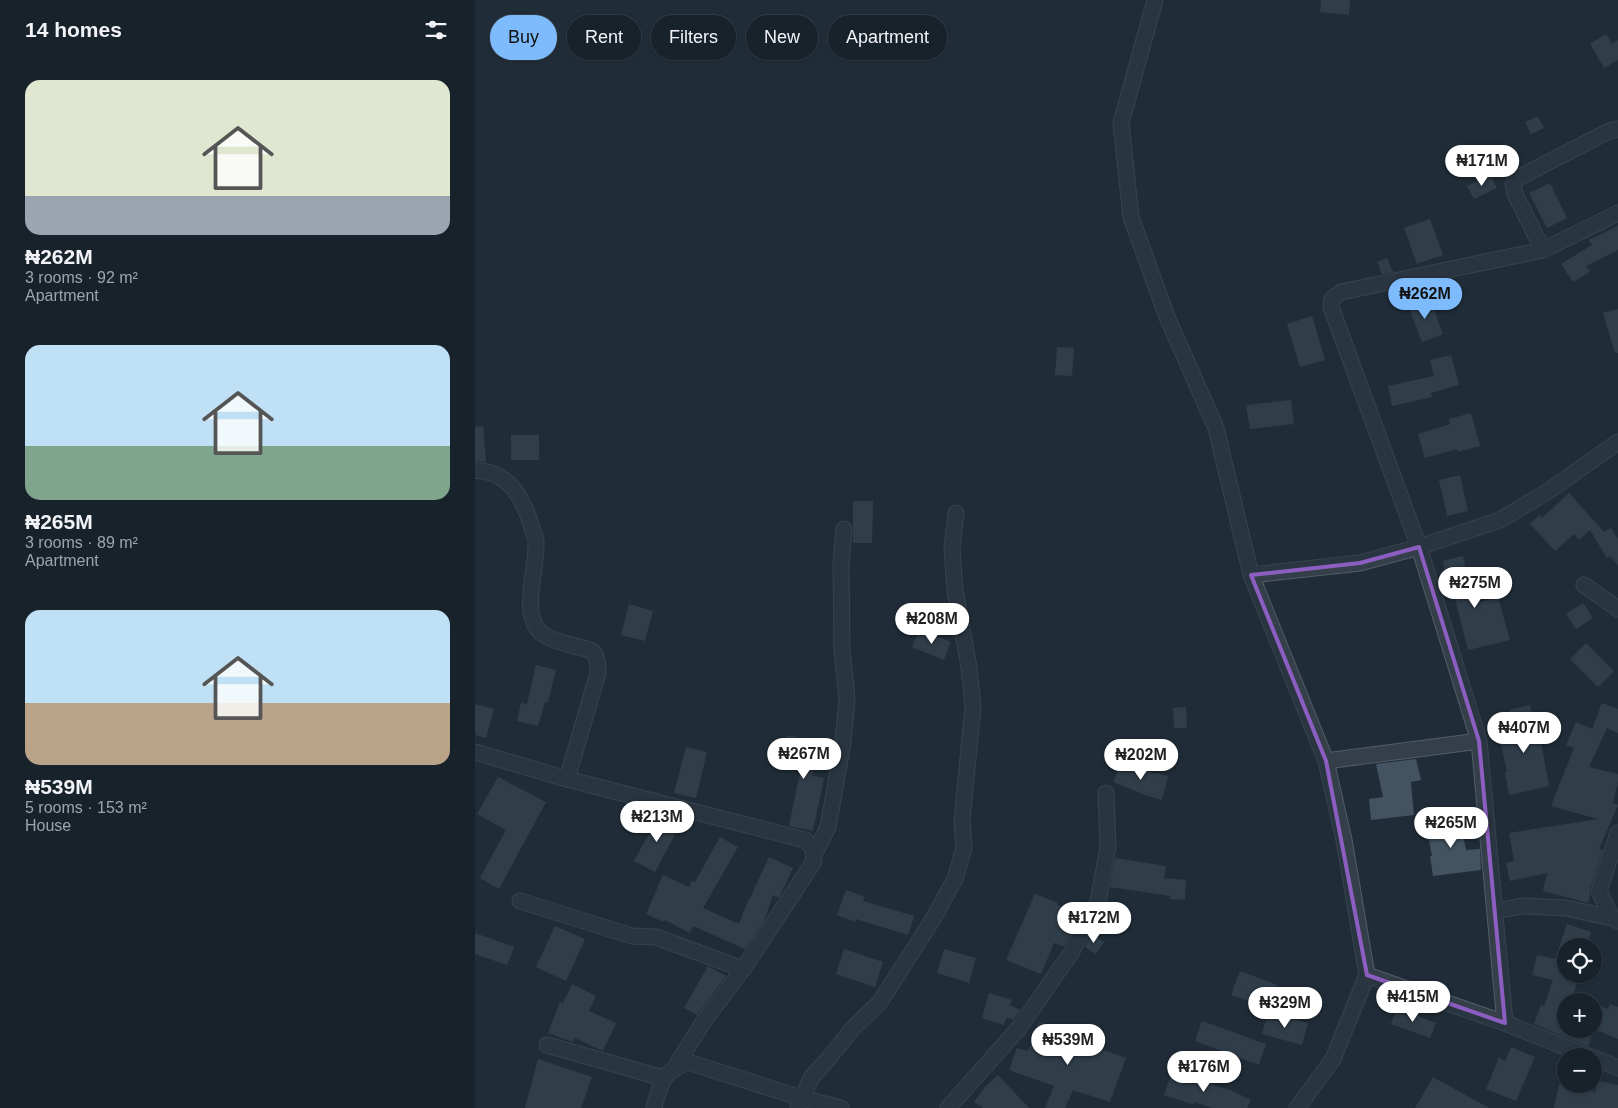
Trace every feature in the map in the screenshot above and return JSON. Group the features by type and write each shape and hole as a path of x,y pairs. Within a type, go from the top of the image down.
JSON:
{"street":[{"path":"1155,0 1121,123 1131,217 1167,317 1216,428 1251,575 1326,761 1344,840 1367,975 1333,1058 1297,1108"},
{"path":"1543,250 1515,194 1513,185 1517,179 1609,131 1618,129"},
{"path":"1505,1023 1479,740 1419,547 1331,307 1332,299 1341,292 1543,250 1618,212"},
{"path":"1251,575 1360,563 1419,547 1499,520 1547,492 1618,442"},
{"path":"475,470 482,470 500,477 515,488 527,515 536,541 530,610 539,633 549,638 591,650 597,659 598,673 567,779"},
{"path":"800,1103 811,1078 853,1028 880,1002 933,919 955,879 964,848 962,820 973,707 969,667 955,590 952,549 956,513"},
{"path":"654,1108 663,1078 675,1067 703,1021 743,969 813,863 815,853 828,826 843,743 847,698 841,650 841,565 844,530"},
{"path":"1584,585 1618,609"},
{"path":"1326,761 1479,740"},
{"path":"475,752 567,779 805,840 812,846 815,853"},
{"path":"948,1108 1019,1028 1071,953 1098,902 1108,847 1106,794"},
{"path":"1615,920 1599,891 1618,833"},
{"path":"520,901 632,936 656,937 743,969"},
{"path":"1495,911 1522,906 1566,908 1615,920"},
{"path":"1367,975 1505,1023 1568,1048"},
{"path":"547,1045 663,1078"},
{"path":"1602,1061 1618,1068"},
{"path":"675,1067 687,1062 800,1103 841,1108"}],"highlighted area":[{"path":"1419,547 1479,741 1505,1023 1367,975 1326,761 1251,575 1360,563"}],"building":[{"path":"1321,0 1350,0 1349,15 1320,12"},
{"path":"1606,34 1612,44 1618,40 1618,60 1604,68 1590,44"},
{"path":"1538,116 1544,128 1531,134 1525,122"},
{"path":"1490,175 1497,188 1474,199 1467,186"},
{"path":"1550,183 1567,218 1547,228 1529,193"},
{"path":"1430,219 1443,255 1417,264 1404,228"},
{"path":"1618,226 1618,250 1586,266 1590,272 1573,282 1561,264 1592,245 1589,240"},
{"path":"1387,258 1393,272 1382,274 1377,262"},
{"path":"1429,297 1443,334 1422,342 1408,305"},
{"path":"1618,309 1618,353 1615,353 1603,313"},
{"path":"1312,316 1325,360 1300,367 1287,324"},
{"path":"1057,347 1074,348 1072,376 1055,375"},
{"path":"1451,355 1459,385 1431,393 1432,397 1392,406 1388,386 1434,376 1430,360"},
{"path":"1291,400 1294,424 1250,429 1246,405"},
{"path":"1471,413 1480,446 1458,452 1457,449 1425,458 1418,434 1450,424 1449,419"},
{"path":"483,426 486,462 475,461 475,427"},
{"path":"511,435 539,435 539,460 511,460"},
{"path":"1460,475 1468,511 1447,516 1439,480"},
{"path":"1569,493 1604,532 1611,528 1618,539 1618,565 1610,556 1607,558 1590,530 1579,540 1574,534 1555,551 1530,524 1540,515 1542,518"},
{"path":"853,501 873,501 872,543 853,543"},
{"path":"1463,556 1473,604 1498,597 1510,640 1468,650 1455,599 1451,600 1443,561"},
{"path":"1583,603 1593,618 1576,629 1566,614"},
{"path":"629,604 653,611 645,641 621,635"},
{"path":"920,629 951,642 944,660 912,647"},
{"path":"1586,643 1614,671 1598,687 1570,659"},
{"path":"536,665 556,670 548,702 545,702 538,726 517,721 521,703 527,704"},
{"path":"1602,703 1618,709 1618,733 1607,728 1589,767 1618,774 1613,803 1618,805 1599,849 1603,850 1590,888 1588,903 1543,891 1547,873 1510,881 1506,863 1514,861 1509,833 1598,819 1551,806 1574,748 1566,745 1576,722 1592,729"},
{"path":"475,704 494,709 486,738 475,735"},
{"path":"1530,705 1536,732 1539,731 1549,786 1509,795 1505,772 1507,772 1500,740 1515,737 1509,710"},
{"path":"1186,707 1187,728 1174,728 1173,708"},
{"path":"786,735 819,741 812,776 824,778 813,831 789,826 801,768 780,765"},
{"path":"686,747 707,752 696,798 674,793"},
{"path":"1416,759 1421,780 1411,782 1414,815 1371,820 1369,799 1383,797 1376,764"},
{"path":"1122,761 1155,774 1168,776 1162,800 1113,782"},
{"path":"498,777 546,802 499,889 480,878 506,830 477,814"},
{"path":"660,814 680,825 655,872 634,861"},
{"path":"1460,818 1466,850 1480,849 1481,870 1433,876 1430,856 1432,856 1426,825"},
{"path":"720,837 738,847 703,908 739,924 769,857 793,868 779,898 773,895 764,921 745,949 693,926 690,933 665,920 664,922 646,914 663,875 689,887 692,880 695,882"},
{"path":"1115,858 1166,866 1164,878 1186,880 1185,900 1170,899 1170,896 1110,887"},
{"path":"846,890 865,897 863,901 914,916 908,935 856,919 855,922 837,915"},
{"path":"1035,894 1058,903 1057,905 1080,916 1064,946 1054,943 1041,974 1006,960"},
{"path":"1567,924 1591,932 1589,938 1562,938"},
{"path":"555,926 585,939 566,981 536,967"},
{"path":"475,933 514,947 507,965 475,954"},
{"path":"1092,934 1104,942 1096,954 1085,947"},
{"path":"844,949 883,962 875,987 836,974"},
{"path":"944,949 976,958 969,983 937,973"},
{"path":"1557,953 1557,983 1577,983 1574,993 1557,993 1557,1033 1534,1024 1541,1005 1544,1006 1553,980 1532,975 1537,955 1555,959"},
{"path":"708,966 726,976 697,1015 684,1008"},
{"path":"1240,971 1277,985 1268,1008 1231,995"},
{"path":"572,984 596,996 589,1011 616,1023 603,1051 575,1038 573,1042 548,1033 560,1002 563,1003"},
{"path":"989,993 1012,1000 1010,1005 1020,1010 1013,1020 1007,1017 1004,1025 982,1018"},
{"path":"1610,1004 1618,1007 1618,1039 1602,1032 1602,1007 1608,1009"},
{"path":"1397,1008 1436,1023 1430,1038 1391,1024"},
{"path":"1268,1012 1308,1023 1302,1045 1262,1034"},
{"path":"1202,1021 1266,1044 1259,1065 1195,1041"},
{"path":"1039,1022 1085,1039 1084,1043 1126,1058 1110,1102 1073,1090 1065,1108 1045,1108 1054,1086 1009,1070 1017,1048 1028,1051"},
{"path":"1568,1038 1591,1038 1588,1046"},
{"path":"1511,1047 1535,1057 1516,1101 1486,1089 1499,1058 1505,1061"},
{"path":"538,1059 592,1077 581,1108 525,1108"},
{"path":"1172,1072 1230,1090 1251,1100 1247,1108 1212,1108 1195,1102 1194,1105 1164,1095"},
{"path":"998,1075 1029,1108 983,1108 974,1102 985,1087"},
{"path":"1433,1077 1489,1108 1415,1108"},
{"path":"1602,1082 1618,1085 1618,1108 1554,1108 1557,1093 1602,1093"}]}
